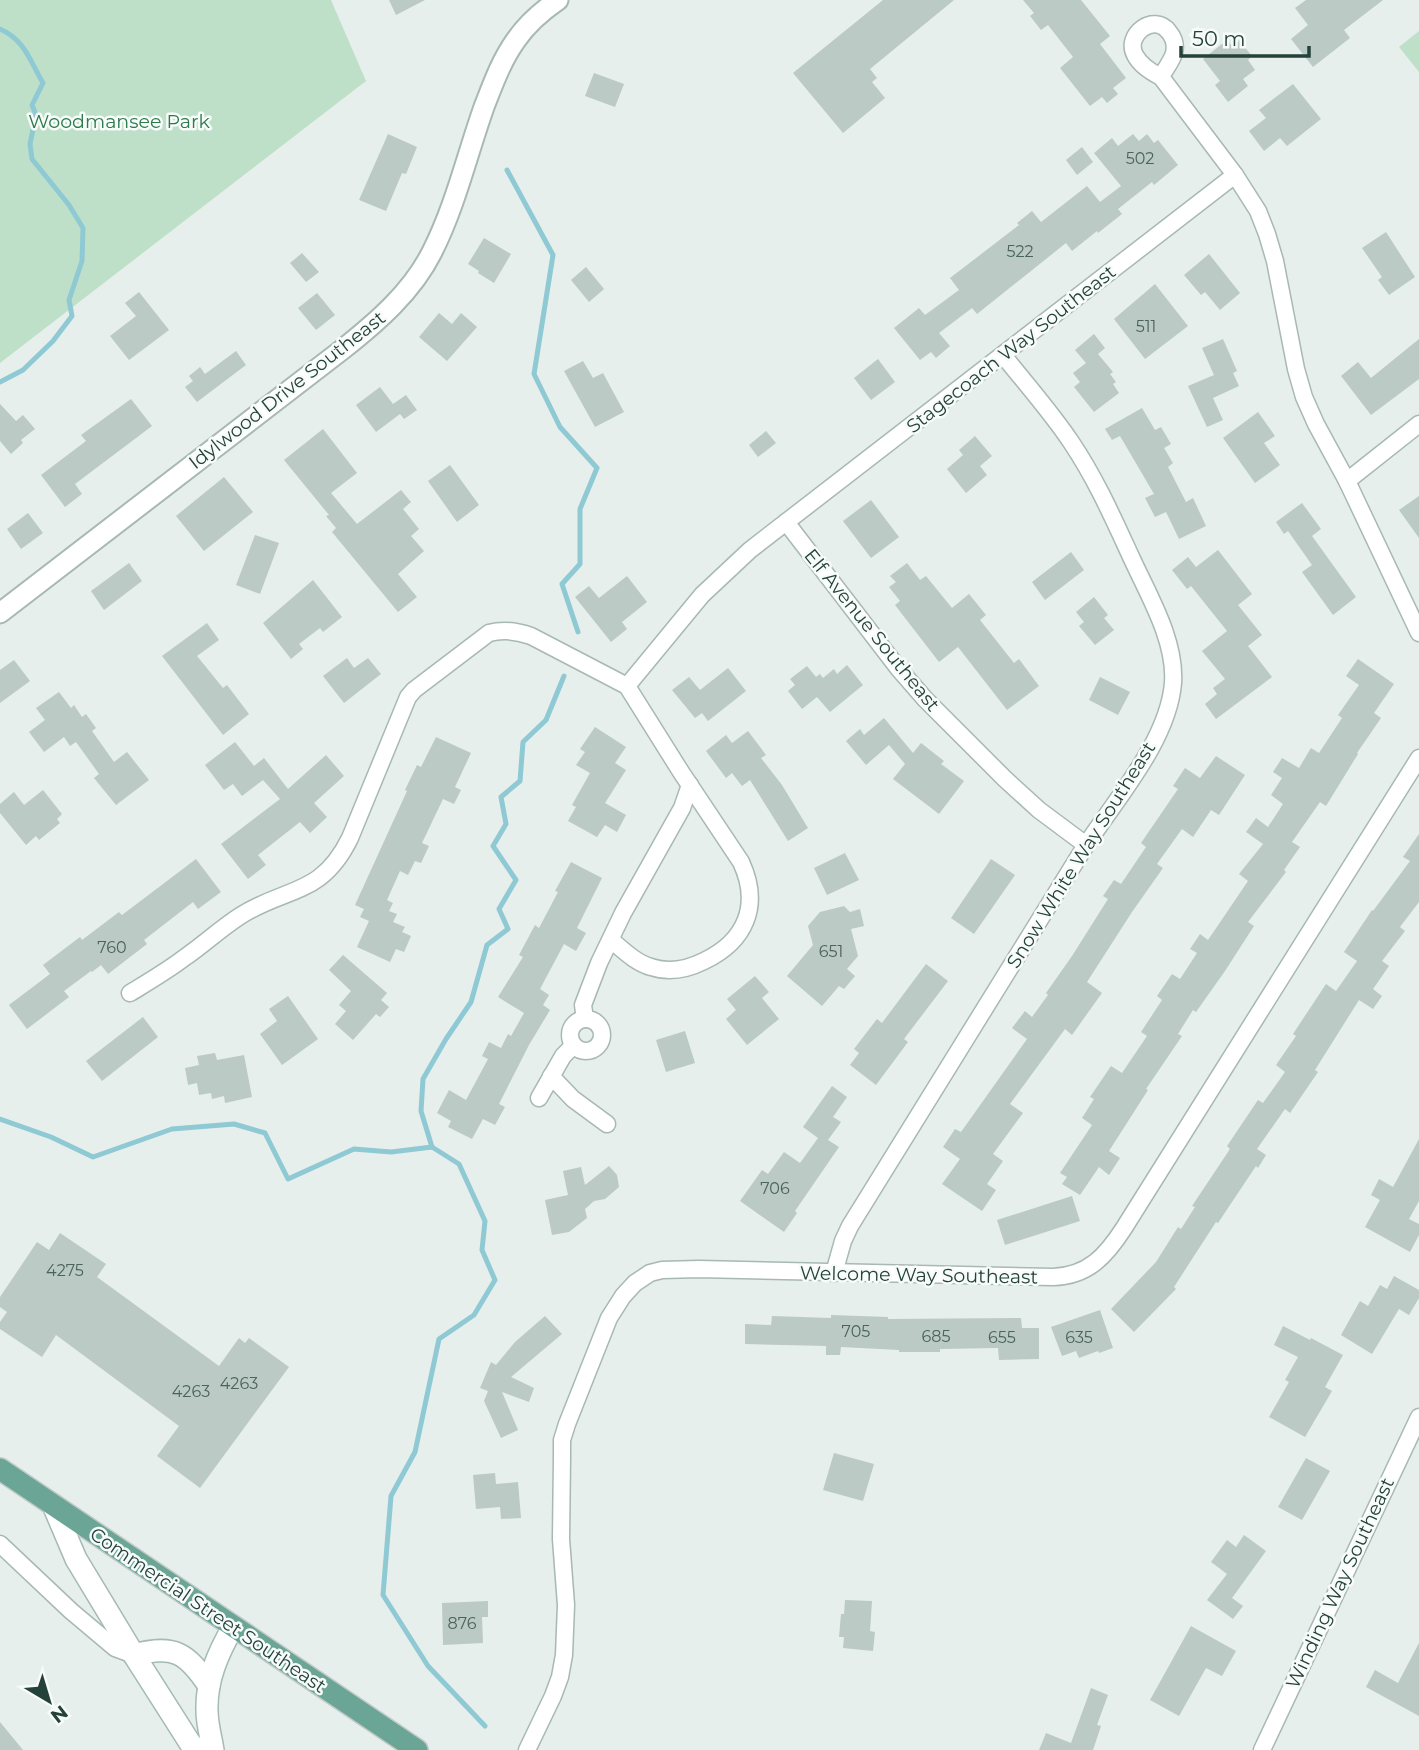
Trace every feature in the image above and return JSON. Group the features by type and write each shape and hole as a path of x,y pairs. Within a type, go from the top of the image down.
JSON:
{"main road":[{"name":"Commercial Street Southeast","path":"0,1469 417,1750"},
{"path":"53,1505 76,1559 134,1655 197,1750"},
{"path":"213,1750 207,1712 209,1686 218,1654 233,1627"},
{"path":"134,1655 156,1650 178,1654 193,1664 209,1686"}],"street":[{"name":"Idylwood Drive Southeast","path":"0,613 343,349 402,296 420,273 440,235 503,61 528,26 558,0"},
{"path":"1160,77 1235,175 1258,211 1275,261 1304,397 1419,633"},
{"name":"Stagecoach Way Southeast","path":"627,686 710,587 732,565 1235,175"},
{"name":"Snow White Way Southeast","path":"834,1273 850,1226 1086,845 1148,754 1164,723 1173,681 1162,623 1111,514 1071,442 1003,355"},
{"path":"1347,481 1419,424"},
{"name":"Elf Avenue Southeast","path":"786,522 925,699 1039,810 1086,845"},
{"path":"130,993 185,958 242,915 303,888 331,868 342,854 408,697 489,633 499,630 531,636 627,686 748,876 750,904 744,926 736,938 713,957 695,966 664,970 650,967 611,940"},
{"name":"Welcome Way Southeast","path":"527,1750 553,1696 564,1656 566,1605 561,1539 562,1440 609,1318 623,1296 635,1283 650,1273 662,1270 1068,1277 1099,1260 1112,1247 1419,758"},
{"path":"585,1018 583,1005 599,963 623,913 682,808 690,785"},
{"path":"585,1018 599,1025 602,1031 598,1046 588,1051 573,1046 569,1036 572,1026 585,1018"},
{"path":"539,1098 563,1056 573,1046"},
{"path":"551,1076 573,1099 607,1124"},
{"name":"Winding Way Southeast","path":"1262,1750 1419,1417"},
{"path":"0,1544 115,1648 134,1655"}],"green space":[{"name":"Woodmansee Park","path":"0,0 331,0 366,81 0,363"},
{"path":"1419,31 1419,72 1399,47"}],"building":[{"path":"389,0 425,0 396,15"},
{"path":"883,0 954,0 870,69 877,78 872,82 885,98 843,133 793,73"},
{"path":"1023,0 1081,0 1110,36 1100,44 1126,78 1113,88 1118,94 1107,103 1102,97 1090,106 1060,68 1073,57 1048,25 1041,30 1030,16 1034,13"},
{"path":"1306,0 1383,0 1344,30 1350,38 1313,67 1291,39 1308,25 1295,8"},
{"path":"1227,40 1232,46 1239,40 1252,56 1248,60 1255,70 1243,79 1248,86 1228,102 1215,85 1220,81 1203,59"},
{"path":"594,73 624,84 615,107 585,96"},
{"path":"1293,84 1321,119 1287,146 1280,138 1264,151 1249,131 1266,118 1259,110"},
{"path":"388,134 417,147 406,174 402,173 386,211 359,200"},
{"path":"1133,134 1139,141 1147,134 1154,143 1158,140 1178,165 1118,209 1122,214 1098,233 1097,231 1072,251 1066,243 977,314 972,308 939,333 950,346 936,358 931,352 920,360 894,328 919,308 925,315 959,290 950,278 1019,225 1017,223 1032,211 1041,222 1087,186 1100,202 1121,186 1094,153 1112,138 1118,146"},
{"path":"1082,147 1093,162 1077,175 1066,160"},
{"path":"1386,232 1415,277 1389,295 1378,280 1382,277 1362,248"},
{"path":"484,238 511,254 494,283 468,264"},
{"path":"302,253 319,272 306,282 290,263"},
{"path":"1209,254 1240,293 1220,310 1205,292 1201,295 1184,275"},
{"path":"586,267 604,289 589,302 571,280"},
{"path":"1155,284 1188,326 1145,359 1114,319"},
{"path":"139,292 169,330 129,360 110,336 136,316 125,303"},
{"path":"317,293 335,315 316,330 298,308"},
{"path":"439,313 452,324 461,313 477,327 447,361 419,337"},
{"path":"1094,334 1105,348 1098,354 1113,372 1110,374 1119,393 1094,412 1074,387 1080,382 1073,373 1086,363 1075,350"},
{"path":"1223,339 1237,371 1233,373 1239,386 1213,398 1223,420 1207,427 1188,386 1214,375 1202,348"},
{"path":"1419,339 1419,379 1371,415 1341,376 1358,362 1371,378"},
{"path":"236,351 246,365 197,402 185,387 193,381 189,376 200,367 205,374"},
{"path":"878,359 895,382 871,400 854,378"},
{"path":"583,361 593,378 603,373 624,412 595,427 564,371"},
{"path":"380,387 393,404 406,395 417,410 404,419 400,414 376,432 356,405"},
{"path":"131,399 152,426 75,484 82,494 65,507 41,475 86,441 81,435"},
{"path":"0,404 16,421 23,415 35,429 21,440 23,443 11,454 0,441"},
{"path":"1142,408 1155,430 1161,427 1171,444 1164,448 1173,463 1168,467 1186,502 1193,498 1206,526 1179,539 1166,512 1155,517 1145,498 1154,494 1120,436 1112,440 1105,429"},
{"path":"1258,412 1275,436 1264,443 1280,465 1255,483 1223,438"},
{"path":"323,429 357,473 331,493 357,524 401,490 411,502 403,509 419,529 411,536 424,551 398,574 417,597 398,612 332,532 336,528 326,516 329,515 284,460"},
{"path":"766,431 776,443 758,457 749,445"},
{"path":"975,436 992,456 980,466 987,475 966,493 947,469 963,455 959,450"},
{"path":"450,465 479,505 457,522 428,481"},
{"path":"224,477 253,512 204,551 176,516"},
{"path":"1419,496 1419,538 1399,510"},
{"path":"871,500 899,537 871,558 843,521"},
{"path":"1302,503 1321,529 1312,536 1356,597 1333,615 1302,572 1312,565 1288,531 1284,534 1276,522"},
{"path":"28,513 43,533 21,549 7,529"},
{"path":"255,535 279,543 260,594 236,585"},
{"path":"1218,550 1252,594 1238,605 1262,635 1248,646 1272,677 1216,719 1205,704 1217,694 1213,688 1225,679 1202,651 1227,631 1191,586 1187,589 1172,570 1188,557 1196,567"},
{"path":"1071,552 1084,570 1045,600 1032,582"},
{"path":"129,563 142,581 104,610 91,591"},
{"path":"907,563 920,580 926,576 952,608 969,594 986,615 980,620 1014,663 1019,659 1039,686 1007,710 958,647 939,662 895,605 900,601 889,587 896,582 890,576"},
{"path":"627,576 647,602 622,622 627,629 611,642 575,597 589,586 599,598"},
{"path":"313,580 342,617 323,632 320,628 299,644 303,649 291,659 263,623"},
{"path":"1094,597 1108,615 1104,618 1114,630 1095,645 1079,626 1084,622 1076,612"},
{"path":"207,623 219,640 197,656 223,688 227,685 249,714 223,735 162,656"},
{"path":"347,658 354,668 368,658 381,674 344,703 323,676"},
{"path":"1358,659 1394,684 1374,713 1381,718 1326,806 1320,802 1292,842 1300,847 1284,870 1286,872 1248,922 1254,926 1225,971 1196,1012 1193,1010 1178,1034 1182,1036 1109,1151 1120,1158 1109,1175 1099,1167 1080,1195 1062,1184 1067,1177 1060,1173 1092,1125 1082,1118 1094,1099 1090,1097 1111,1066 1122,1073 1147,1036 1141,1032 1162,1000 1157,996 1172,974 1180,979 1197,953 1190,949 1200,934 1208,940 1248,881 1239,874 1263,844 1246,832 1256,818 1268,827 1283,804 1271,795 1282,778 1273,772 1282,758 1299,768 1311,748 1319,753 1342,718 1338,715 1359,685 1346,676"},
{"path":"14,660 30,681 0,703 0,670"},
{"path":"847,665 863,685 830,712 817,697 802,709 788,691 795,685 790,679 807,666 816,677 820,674 823,678 834,669 837,674"},
{"path":"728,668 746,691 708,721 702,713 695,718 672,690 689,677 700,690"},
{"path":"1100,677 1130,692 1118,715 1089,700"},
{"path":"59,692 71,708 74,705 82,717 86,714 96,728 92,731 114,762 127,752 149,780 116,805 94,778 99,774 76,742 70,746 64,737 44,752 29,732 45,720 36,708"},
{"path":"884,718 913,753 921,743 944,761 941,764 964,781 939,814 893,779 905,764 889,745 866,765 846,741 860,729 864,735"},
{"path":"595,727 626,747 615,763 626,770 605,803 626,815 617,832 605,825 597,837 568,821 576,807 572,805 590,773 576,765 585,752 580,749"},
{"path":"748,731 766,755 761,758 782,785 808,828 788,841 750,780 742,786 732,773 726,778 706,751 726,735 732,743"},
{"path":"436,737 471,753 455,787 461,790 454,804 443,799 422,843 429,846 421,863 415,861 408,875 400,871 387,900 393,903 389,911 397,914 393,922 405,927 402,932 411,936 404,952 396,949 390,962 357,947 369,921 360,917 364,909 355,905 417,765 421,767"},
{"path":"235,742 254,766 264,758 288,789 326,755 344,776 314,803 327,817 310,833 300,822 258,855 266,865 248,879 221,844 280,799 263,780 242,796 233,784 224,790 205,765"},
{"path":"1216,756 1245,775 1219,815 1211,810 1193,837 1182,829 1157,864 1163,868 1087,982 1102,993 1072,1035 1065,1029 1010,1104 1023,1113 993,1154 1003,1161 987,1184 996,1190 982,1211 942,1184 960,1159 943,1147 955,1129 961,1132 1027,1039 1012,1028 1025,1011 1032,1017 1048,995 1046,993 1108,899 1103,896 1114,880 1121,884 1146,847 1141,843 1178,789 1173,786 1185,768 1200,778"},
{"path":"43,790 62,814 57,819 60,823 39,840 36,836 26,845 0,813 0,804 14,792 24,805"},
{"path":"1419,834 1419,902 1400,927 1405,931 1382,961 1389,966 1373,989 1382,996 1373,1009 1359,1000 1315,1070 1318,1072 1290,1113 1285,1109 1257,1149 1266,1155 1218,1223 1216,1222 1174,1287 1176,1289 1134,1332 1111,1309 1156,1262 1178,1227 1181,1229 1195,1207 1192,1206 1230,1149 1227,1146 1258,1100 1263,1103 1285,1072 1276,1065 1326,984 1336,991 1357,961 1344,952 1410,861 1403,857"},
{"path":"845,853 859,880 827,895 814,868"},
{"path":"196,859 221,892 198,909 193,902 144,940 147,944 108,974 101,965 91,971 64,991 69,997 27,1029 9,1005 50,974 43,965 119,912 122,915"},
{"path":"991,859 1015,875 974,934 951,918"},
{"path":"571,862 602,878 577,928 586,933 576,951 564,944 540,989 549,995 543,1005 550,1010 499,1104 505,1107 495,1125 483,1119 472,1139 448,1127 451,1121 437,1113 449,1090 466,1100 488,1059 482,1056 489,1042 501,1048 524,1013 498,997 523,957 519,955 535,925 539,928"},
{"path":"844,906 850,912 860,909 864,926 851,929 858,956 847,969 855,976 844,989 839,986 822,1006 787,976 813,945 808,926 820,912"},
{"path":"343,955 387,993 381,1000 389,1007 380,1017 376,1014 353,1040 335,1024 346,1011 339,1005 351,991 329,970"},
{"path":"926,964 948,981 904,1039 908,1042 876,1085 850,1065 859,1053 854,1049 877,1019 882,1023"},
{"path":"755,976 769,992 762,998 779,1019 747,1045 726,1019 736,1010 727,999"},
{"path":"288,996 318,1039 282,1065 260,1034 277,1021 269,1009"},
{"path":"143,1017 158,1037 102,1081 86,1061"},
{"path":"685,1031 695,1063 666,1072 656,1040"},
{"path":"215,1053 217,1060 244,1055 252,1097 225,1103 224,1096 212,1099 211,1093 199,1095 197,1083 188,1085 185,1068 199,1065 197,1056"},
{"path":"832,1086 847,1097 833,1117 841,1122 828,1140 839,1147 795,1211 797,1213 784,1232 740,1201 762,1170 768,1174 784,1152 800,1163 818,1138 803,1127"},
{"path":"1419,1139 1419,1201 1409,1219 1419,1224 1419,1235 1410,1252 1365,1227 1380,1200 1371,1195 1379,1179 1393,1187"},
{"path":"609,1166 617,1175 619,1187 605,1199 594,1201 585,1209 587,1218 569,1232 552,1235 545,1200 568,1195 563,1171 581,1167 585,1185"},
{"path":"1072,1196 1080,1221 1005,1245 997,1220"},
{"path":"60,1233 106,1264 97,1277 219,1366 239,1338 245,1343 249,1338 289,1367 200,1488 157,1456 179,1426 56,1335 42,1357 0,1329 0,1322 7,1312 0,1307 0,1297 37,1242 49,1250"},
{"path":"1394,1276 1419,1290 1419,1298 1409,1315 1399,1309 1372,1354 1341,1335 1360,1301 1368,1306 1380,1285 1387,1289"},
{"path":"1100,1310 1113,1348 1079,1358 1076,1351 1062,1356 1051,1327"},
{"path":"831,1315 888,1319 1021,1318 1022,1328 1039,1328 1039,1359 999,1360 998,1348 899,1352 841,1347 840,1355 826,1355 826,1346 745,1344 745,1324 771,1325 772,1316 831,1318"},
{"path":"545,1316 562,1334 511,1377 534,1388 529,1402 502,1392 518,1430 501,1438 484,1401 488,1391 480,1388 491,1362 496,1365 515,1342"},
{"path":"1283,1326 1343,1355 1325,1387 1332,1391 1305,1437 1269,1417 1289,1382 1285,1380 1298,1357 1274,1345"},
{"path":"834,1453 874,1464 863,1501 823,1490"},
{"path":"1306,1458 1330,1471 1302,1520 1278,1507"},
{"path":"495,1473 496,1484 518,1482 521,1518 501,1519 500,1507 476,1509 473,1475"},
{"path":"1244,1535 1266,1551 1232,1598 1243,1606 1233,1619 1207,1600 1227,1574 1211,1562 1227,1540 1236,1547"},
{"path":"845,1600 872,1601 870,1631 875,1632 873,1651 843,1648 844,1637 839,1637"},
{"path":"488,1601 488,1617 482,1617 483,1643 443,1645 442,1603"},
{"path":"1191,1626 1236,1651 1222,1676 1206,1668 1179,1716 1150,1700"},
{"path":"1419,1643 1419,1716 1366,1687 1375,1670 1398,1683"},
{"path":"1091,1688 1108,1695 1097,1725 1101,1726 1093,1750 1039,1750 1046,1733 1071,1743"},
{"path":"0,1722 23,1750 0,1750"}],"waterway":[{"path":"0,29 21,45 43,83 32,105 36,115 30,144 32,159 69,205 83,228 82,261 69,300 72,316 53,341 23,370 0,382"},
{"path":"507,170 553,255 534,374 560,427 597,468 580,509 580,564 562,584 578,632"},
{"path":"432,1147 421,1111 423,1079 471,1002 487,945 508,929 499,909 516,880 493,846 506,824 501,797 520,781 523,742 546,720 564,676"},
{"path":"0,1119 51,1137 93,1157 172,1129 234,1124 265,1133 288,1179 354,1149 391,1152 432,1147 459,1164 485,1221 482,1250 495,1280 474,1315 439,1339 415,1452 391,1496 383,1595 428,1666 485,1726"}]}
